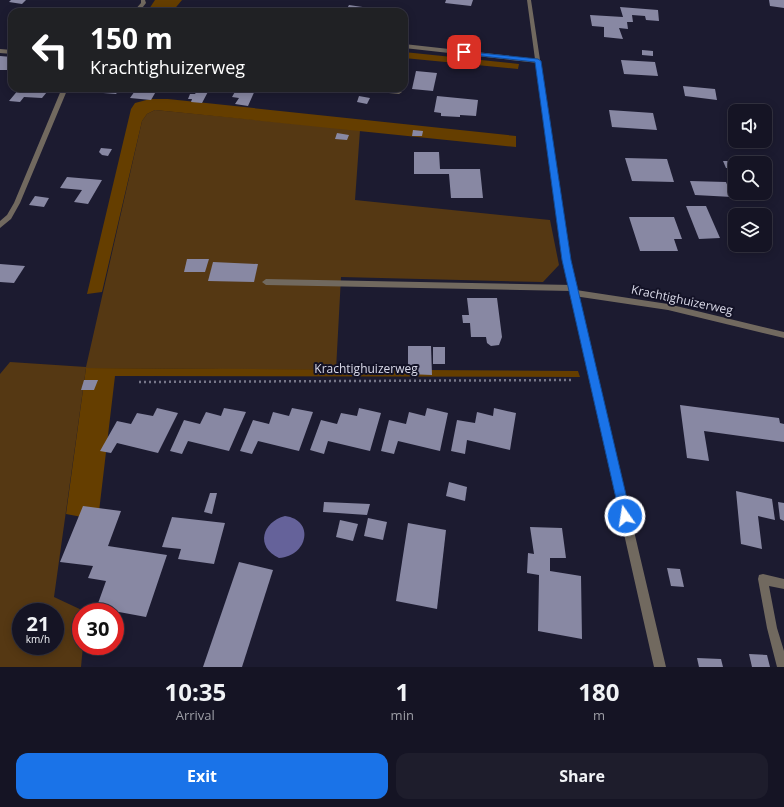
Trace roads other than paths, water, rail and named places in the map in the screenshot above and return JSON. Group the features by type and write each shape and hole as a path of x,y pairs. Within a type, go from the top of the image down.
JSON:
{"street":[{"path":"529,0 566,260 660,667"},
{"path":"408,46 538,61"},
{"path":"0,225 9,216 17,203 64,92"},
{"name":"Krachtighuizerweg","path":"266,282 574,291 668,307 784,335"},
{"path":"783,667 772,628 763,579 784,584"}]}
